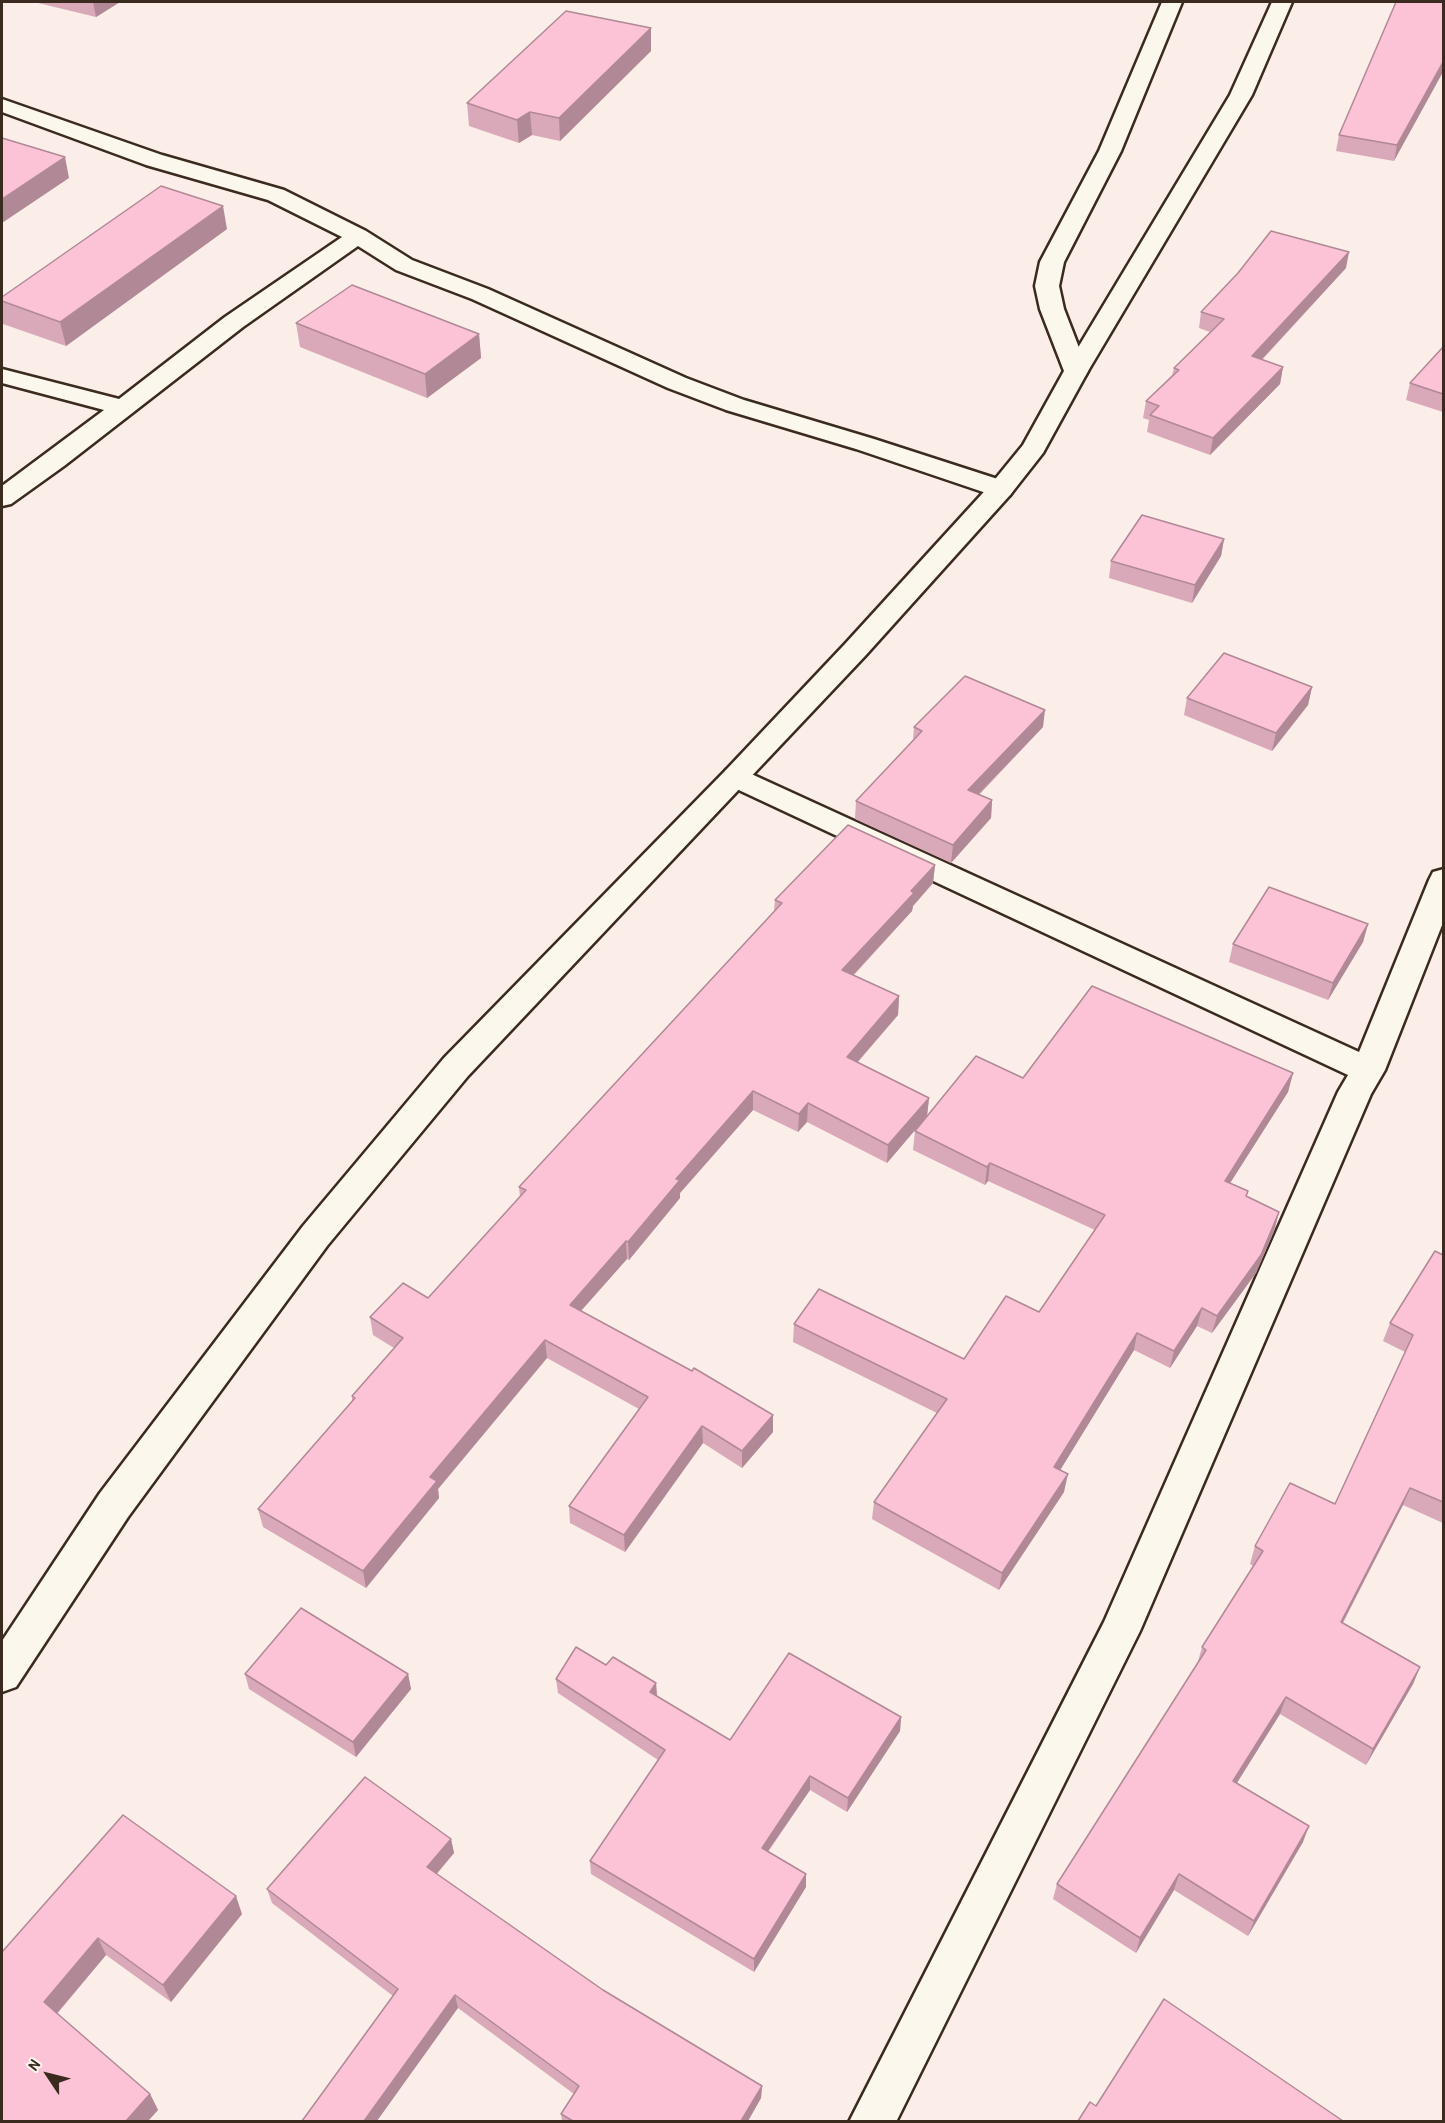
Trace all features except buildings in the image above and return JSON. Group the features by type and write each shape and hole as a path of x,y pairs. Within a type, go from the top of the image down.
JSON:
{"main road":[{"path":"1076,371 1052,309 1047,286 1052,262 1110,151 1172,2"},
{"path":"2,1674 114,1505 315,1236 456,1067 736,777 1001,489 1035,448 1076,371 1241,95 1282,2"},
{"path":"2,105 154,160 276,195 358,236 404,265 480,294 677,383 735,405 865,444 1001,489"},
{"path":"2,498 55,461 234,322 358,236"},
{"path":"2,376 124,408"},
{"path":"736,777 1368,1070"},
{"path":"872,2121 1120,1631 1355,1092 1368,1070 1443,880"}]}
